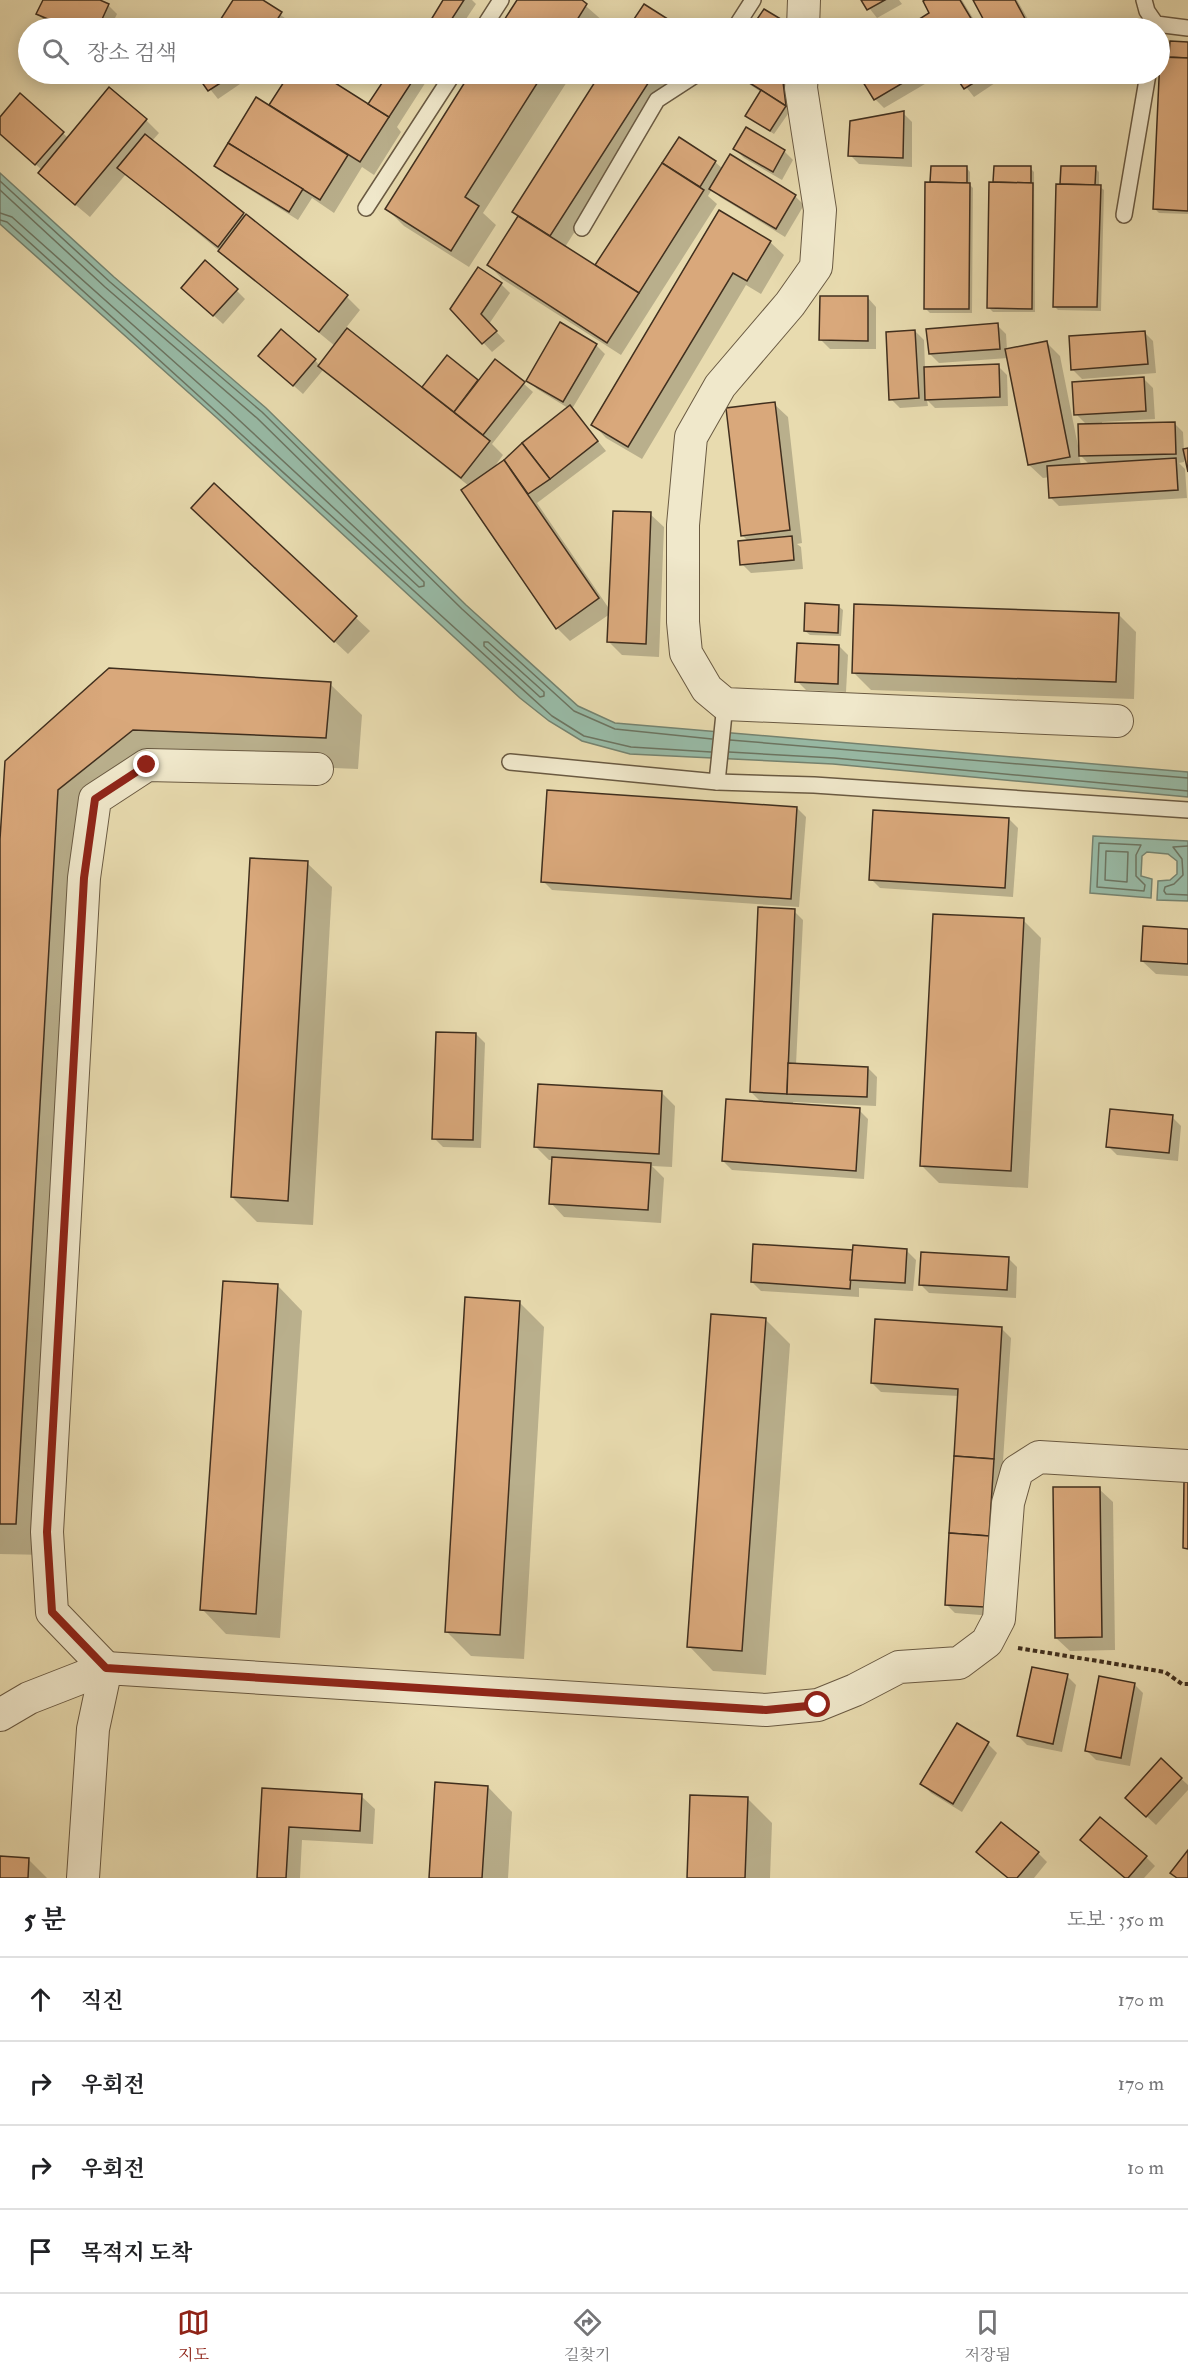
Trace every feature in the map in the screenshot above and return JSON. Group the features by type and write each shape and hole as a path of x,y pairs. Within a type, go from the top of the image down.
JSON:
{"street":[{"path":"803,18 804,0"},
{"path":"801,84 820,210 816,267 790,304 720,386 691,437 683,525 683,622 686,653 723,716 1117,721"},
{"path":"106,1668 52,1612 47,1532 84,878 95,799 147,765 316,769"},
{"path":"0,1715 29,1698 106,1668 766,1710 818,1705 855,1690 899,1667 959,1663 987,1642 999,1619 1008,1503 1017,1471 1040,1457 1188,1466"},
{"path":"83,1878 93,1729 106,1668"}],"lane":[{"path":"489,18 501,0"},
{"path":"741,18 753,0"},
{"path":"1144,0 1152,18"},
{"path":"1170,27 1188,28"},
{"path":"366,208 447,84"},
{"path":"582,228 657,100 682,84"},
{"path":"1124,215 1146,84"},
{"path":"717,782 723,716"},
{"path":"510,762 717,782 814,785 1188,810"}],"path":[{"path":"987,1642 1165,1672 1182,1684 1188,1684"}],"water":[{"path":"0,173 114,277 266,408 466,605 578,706 615,723 1188,772 1188,797 833,764 630,754 582,741 549,721 520,698 217,418 0,224"},
{"path":"1093,836 1188,841 1188,901 1157,900 1158,881 1170,880 1177,874 1177,861 1168,854 1147,852 1142,856 1141,876 1152,879 1151,898 1090,893"}],"building":[{"path":"43,0 100,0 109,4 103,18 45,18 36,14"},
{"path":"233,0 263,0 282,12 278,18 221,18"},
{"path":"443,0 464,0 452,18 432,18"},
{"path":"517,0 582,0 587,4 578,18 505,18"},
{"path":"861,0 885,0 867,10"},
{"path":"960,0 971,18 921,18 929,13 923,1"},
{"path":"973,0 1015,0 1025,18 983,18"},
{"path":"644,4 666,18 635,18"},
{"path":"764,9 779,18 758,18"},
{"path":"1170,41 1188,42 1188,58 1170,57"},
{"path":"1170,57 1188,58 1188,211 1153,209 1159,84 1170,84"},
{"path":"203,84 219,84 208,91"},
{"path":"283,84 337,84 389,117 360,162 269,105"},
{"path":"381,84 410,84 389,117 368,104"},
{"path":"464,84 537,84 465,197 479,206 451,251 385,209"},
{"path":"594,84 648,84 550,236 512,212"},
{"path":"751,84 783,84 786,106"},
{"path":"864,84 901,84 874,100"},
{"path":"961,84 972,84 964,89"},
{"path":"109,87 147,119 75,205 38,173"},
{"path":"761,90 786,106 770,131 745,116"},
{"path":"20,93 64,132 35,165 0,134 0,117"},
{"path":"256,97 348,155 320,200 228,143"},
{"path":"904,111 903,158 848,156 850,121"},
{"path":"746,127 785,150 773,172 733,149"},
{"path":"145,134 244,213 218,247 117,168"},
{"path":"679,137 716,161 700,187 662,163"},
{"path":"228,143 303,189 289,212 214,166"},
{"path":"730,154 796,195 776,229 709,189"},
{"path":"662,163 704,190 639,293 595,265"},
{"path":"931,166 967,166 967,183 930,182"},
{"path":"994,166 1031,166 1031,183 993,182"},
{"path":"1061,166 1096,166 1095,185 1060,184"},
{"path":"925,182 970,183 969,309 924,309"},
{"path":"989,182 1033,183 1032,309 987,308"},
{"path":"1056,184 1101,185 1097,307 1053,307"},
{"path":"719,210 771,241 747,281 733,273 628,447 591,425"},
{"path":"246,214 348,295 319,332 218,251"},
{"path":"518,216 639,293 607,343 487,265"},
{"path":"205,260 238,289 213,316 181,288"},
{"path":"478,267 502,283 481,314 497,331 482,344 450,309"},
{"path":"820,296 868,296 868,341 819,340"},
{"path":"560,322 597,344 563,402 526,381"},
{"path":"998,323 1000,349 929,354 926,329"},
{"path":"347,328 490,441 461,478 318,366"},
{"path":"281,329 316,359 293,386 258,356"},
{"path":"915,330 919,398 889,400 886,332"},
{"path":"1145,331 1148,364 1071,370 1069,336"},
{"path":"1047,341 1070,457 1028,465 1005,349"},
{"path":"447,355 478,380 454,412 422,387"},
{"path":"495,359 525,382 483,435 454,412"},
{"path":"999,364 1000,397 925,400 924,367"},
{"path":"1144,377 1146,411 1074,415 1072,382"},
{"path":"775,402 790,530 741,536 726,408"},
{"path":"570,405 598,441 550,479 522,443"},
{"path":"1175,422 1176,454 1079,456 1078,424"},
{"path":"522,443 550,479 528,494 504,460"},
{"path":"1188,448 1188,472 1183,449"},
{"path":"1176,458 1178,490 1049,498 1047,466"},
{"path":"504,460 599,598 556,629 461,490"},
{"path":"214,483 357,616 334,642 191,508"},
{"path":"613,511 651,512 646,644 607,642"},
{"path":"792,536 794,560 740,565 738,541"},
{"path":"805,603 839,605 838,633 804,631"},
{"path":"854,604 1119,613 1116,682 852,673"},
{"path":"797,643 839,645 838,684 795,682"},
{"path":"109,668 331,682 326,738 133,730 58,790 16,1524 0,1524 0,839 5,761"},
{"path":"547,790 797,807 791,899 541,882"},
{"path":"873,810 1009,818 1005,888 869,880"},
{"path":"250,858 308,861 288,1201 231,1197"},
{"path":"758,907 795,909 787,1094 750,1092"},
{"path":"933,914 1024,918 1011,1171 920,1166"},
{"path":"1143,926 1188,929 1188,964 1141,961"},
{"path":"436,1032 476,1033 473,1140 432,1139"},
{"path":"788,1063 868,1067 867,1097 787,1094"},
{"path":"538,1084 662,1091 659,1154 534,1147"},
{"path":"726,1099 860,1108 856,1171 722,1161"},
{"path":"1110,1109 1173,1115 1169,1153 1106,1147"},
{"path":"552,1157 651,1163 648,1210 549,1204"},
{"path":"753,1244 853,1250 850,1289 751,1282"},
{"path":"853,1245 907,1249 905,1283 850,1280"},
{"path":"921,1252 1009,1257 1007,1290 919,1285"},
{"path":"223,1281 278,1284 256,1614 200,1610"},
{"path":"465,1297 520,1301 500,1635 445,1632"},
{"path":"711,1314 766,1318 742,1651 687,1647"},
{"path":"875,1319 1002,1327 994,1459 954,1456 958,1389 871,1383"},
{"path":"954,1456 994,1459 989,1536 949,1533"},
{"path":"1184,1482 1188,1482 1188,1549 1183,1548"},
{"path":"1053,1487 1100,1487 1102,1637 1055,1638"},
{"path":"949,1533 989,1536 985,1607 945,1605"},
{"path":"1032,1667 1068,1674 1053,1744 1017,1736"},
{"path":"1099,1676 1135,1683 1121,1758 1085,1751"},
{"path":"957,1723 989,1742 953,1804 920,1784"},
{"path":"1161,1758 1182,1778 1146,1817 1125,1798"},
{"path":"435,1782 488,1786 482,1878 429,1878"},
{"path":"262,1788 362,1794 360,1831 289,1827 286,1878 257,1878"},
{"path":"690,1795 748,1797 745,1878 687,1878"},
{"path":"1100,1817 1147,1856 1128,1878 1125,1878 1080,1840"},
{"path":"1001,1822 1039,1852 1017,1878 1008,1878 976,1852"},
{"path":"1188,1850 1188,1878 1177,1878 1170,1873"},
{"path":"0,1856 29,1858 28,1878 0,1878"}],"route":[{"path":"147,765 95,799 84,878 47,1532 52,1612 106,1668 766,1710 818,1705"}]}
